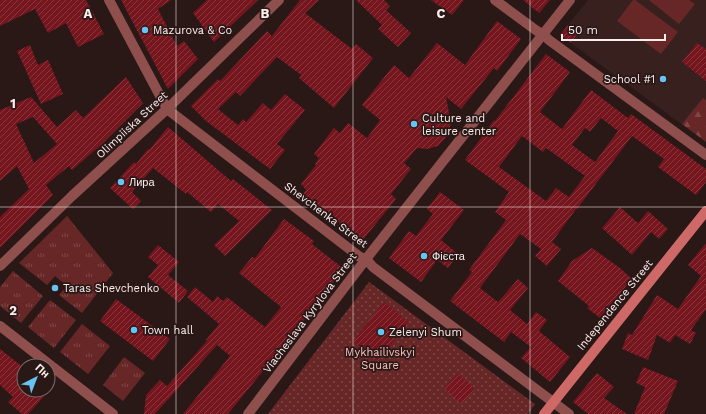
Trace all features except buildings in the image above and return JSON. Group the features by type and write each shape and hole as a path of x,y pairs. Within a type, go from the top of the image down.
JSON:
{"street":[{"name":"Shevchenka Street","path":"109,0 167,109 360,257 366,259 374,267 569,414"},
{"name":"Olimpiiska Street","path":"0,266 72,196 167,109 279,0"},
{"path":"495,0 706,155"},
{"name":"Viacheslava Kyrylova Street","path":"248,414 366,259 570,0"},
{"name":"Independence Street","path":"544,414 706,211"},
{"path":"0,326 113,414"}],"shaded area":[{"name":"School #1","path":"588,0 706,0 706,142 560,35"}],"green space":[{"path":"633,0 678,32 661,54 617,21"},
{"path":"649,0 689,0 695,4 679,24"},
{"path":"703,98 706,100 706,142 682,124"},
{"path":"67,216 113,273 82,313 59,295 67,286 55,276 47,285 19,263"},
{"path":"13,271 43,296 21,323 0,306 0,287"},
{"name":"Mykhailivskyi Square","path":"369,282 535,404 528,414 268,414"},
{"path":"50,300 76,320 54,348 28,327"},
{"path":"82,324 110,346 88,374 60,352"},
{"path":"124,357 145,373 123,401 103,385"}],"place":[{"name":"Mazurova & Co","path":"145,30"},
{"name":"School #1","path":"663,79"},
{"name":"Culture and leisure center","path":"414,124"},
{"name":"Лира","path":"121,182"},
{"name":"Фієста","path":"424,256"},
{"name":"Taras Shevchenko","path":"55,288"},
{"name":"Town hall","path":"134,330"},
{"name":"Zelenyi Shum","path":"381,332"}]}
